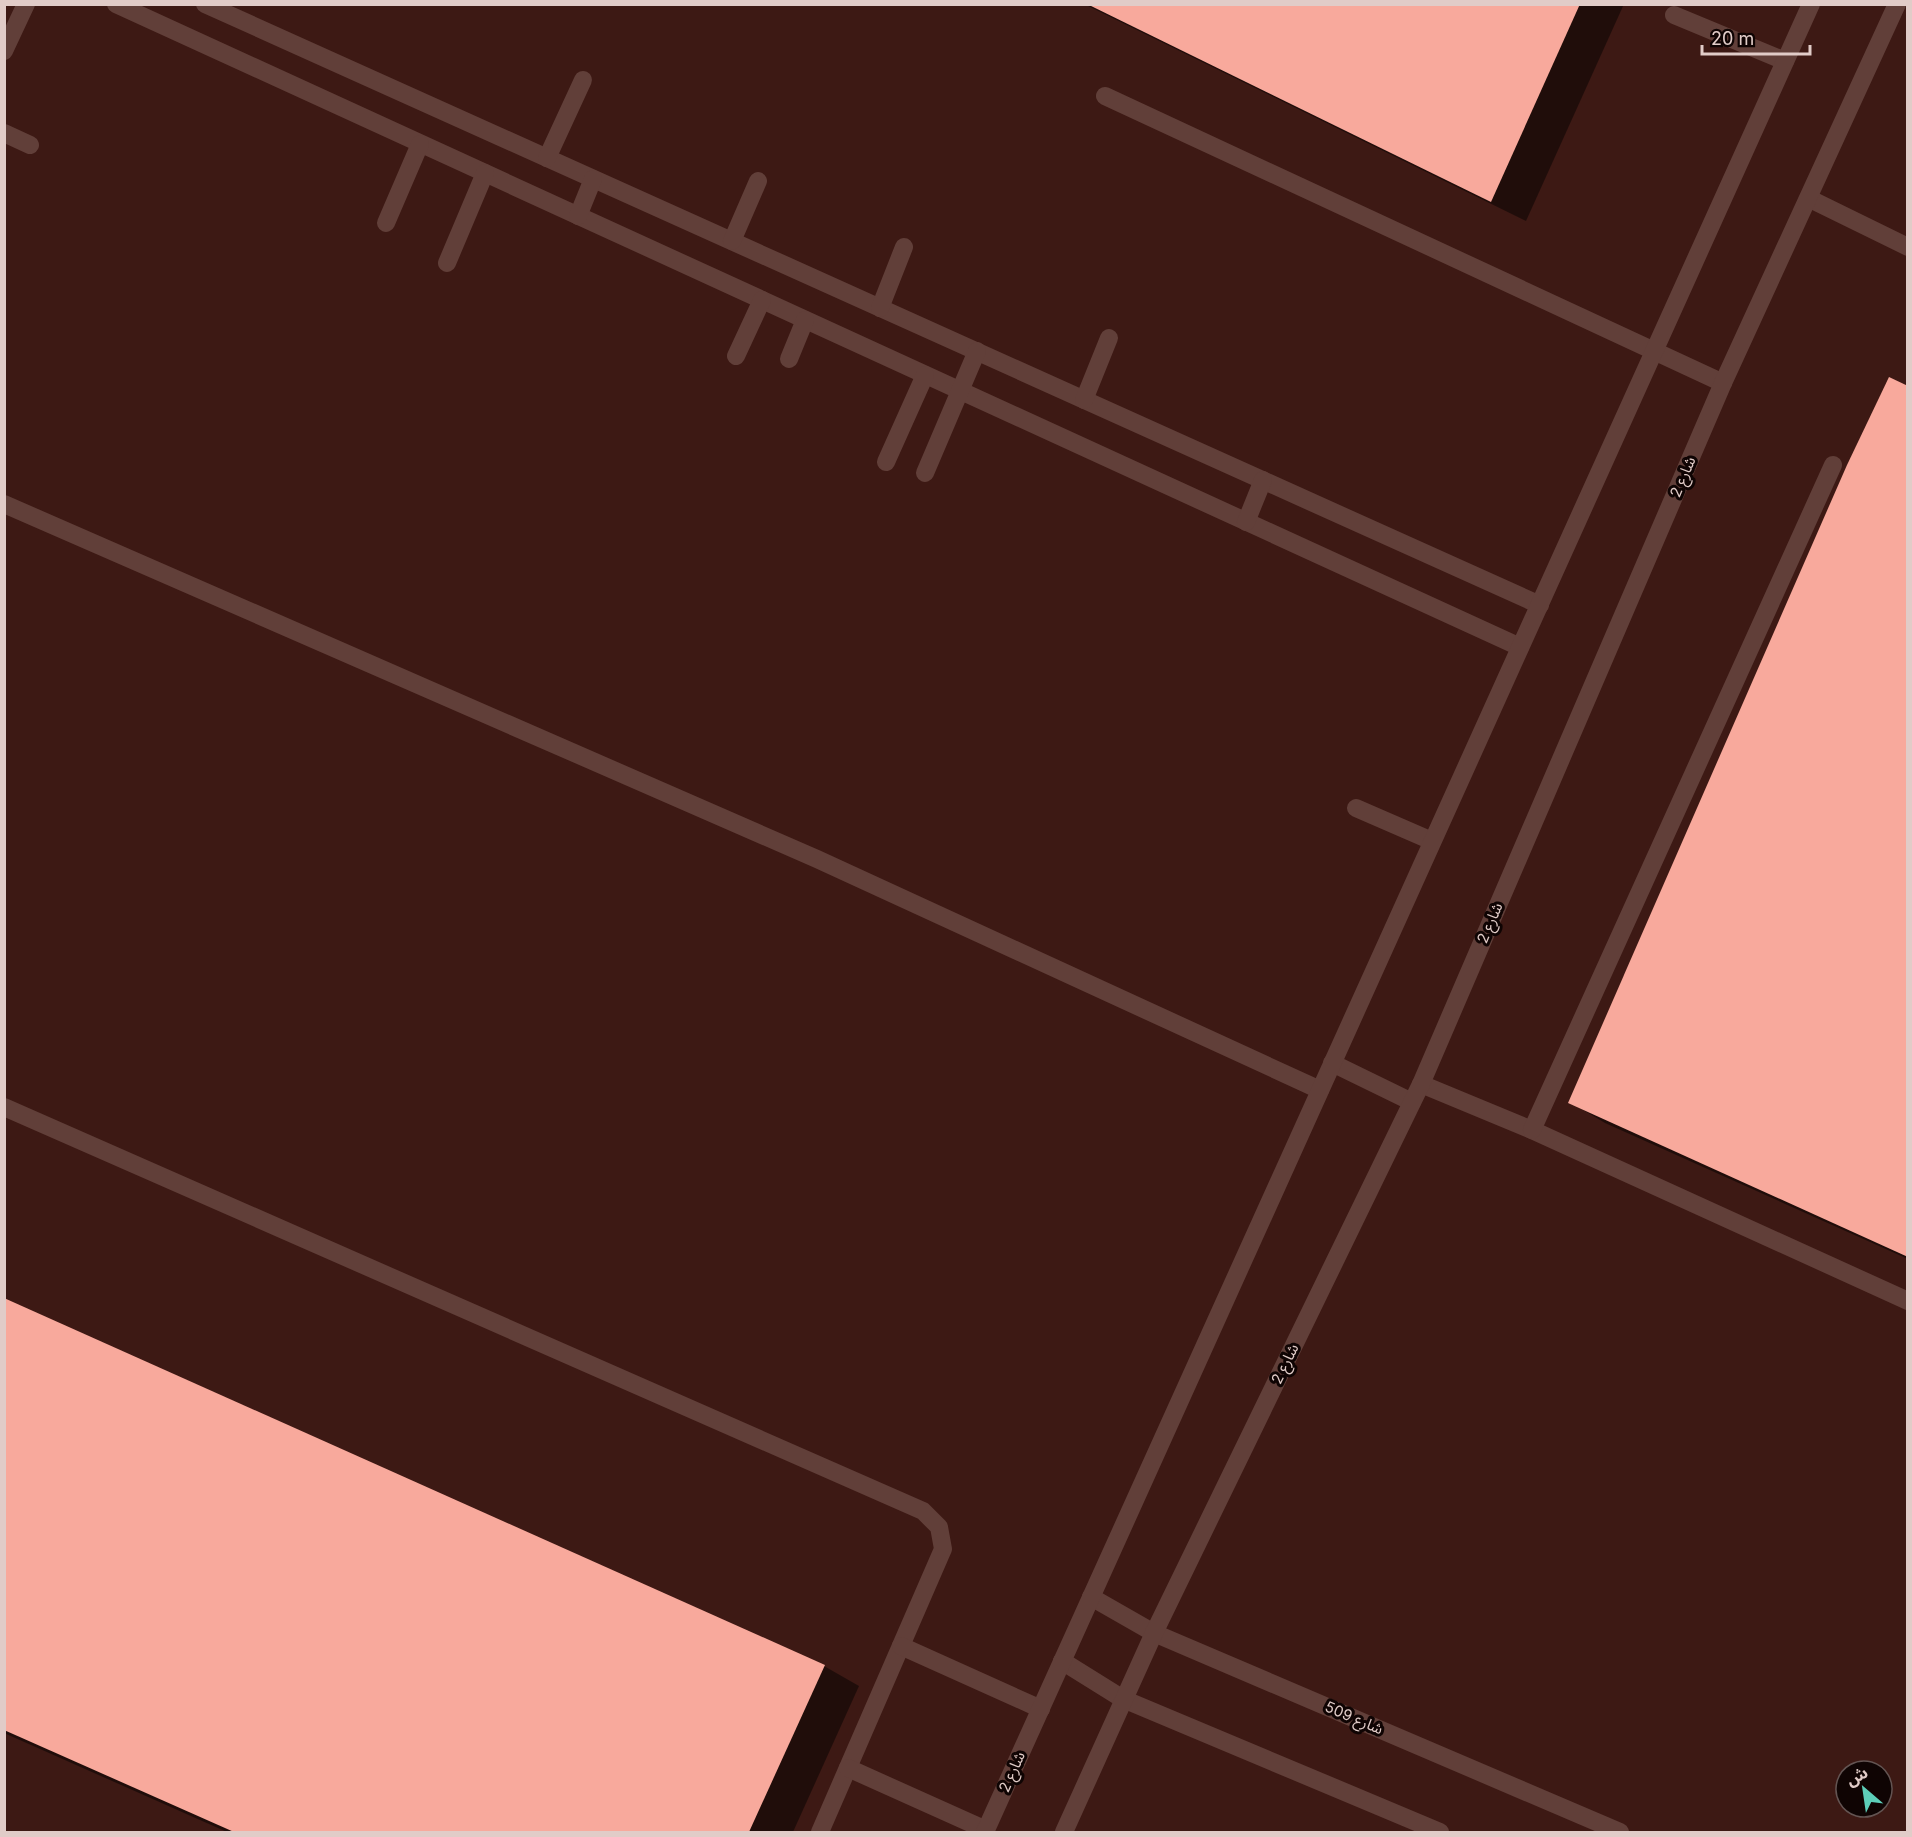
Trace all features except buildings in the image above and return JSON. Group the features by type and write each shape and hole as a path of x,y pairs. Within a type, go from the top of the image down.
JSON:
{"street":[{"path":"4,51 26,4"},
{"path":"116,4 1520,647"},
{"path":"205,4 1539,604"},
{"name":"شارع 2","path":"985,1831 1810,4"},
{"name":"شارع 2","path":"1064,1833 1154,1633 1412,1102 1723,383 1809,199 1896,4"},
{"path":"1674,15 1785,61"},
{"path":"547,158 583,80"},
{"path":"1105,96 1723,383"},
{"path":"4,132 30,145"},
{"path":"386,223 420,144"},
{"path":"447,263 485,173"},
{"path":"578,216 593,179"},
{"path":"732,241 758,181"},
{"path":"1809,199 1908,247"},
{"path":"880,308 904,247"},
{"path":"736,356 762,300"},
{"path":"789,359 805,320"},
{"path":"1084,399 1109,338"},
{"path":"925,473 977,351"},
{"path":"886,462 925,375"},
{"path":"1532,1130 1833,465"},
{"path":"1246,522 1263,480"},
{"path":"4,504 817,859 1320,1090"},
{"path":"1356,808 1432,842"},
{"path":"1332,1063 1412,1102"},
{"path":"1420,1084 1532,1130 1908,1301"},
{"path":"4,1107 923,1511 939,1527 943,1549 820,1833"},
{"name":"شارع 509","path":"1091,1597 1154,1633 1620,1833"},
{"path":"901,1646 1041,1709"},
{"path":"1062,1661 1124,1699 1440,1833"},
{"path":"848,1767 985,1831"}],"shaded area":[{"path":"5,5 1907,5 1907,1832 5,1832"}]}
